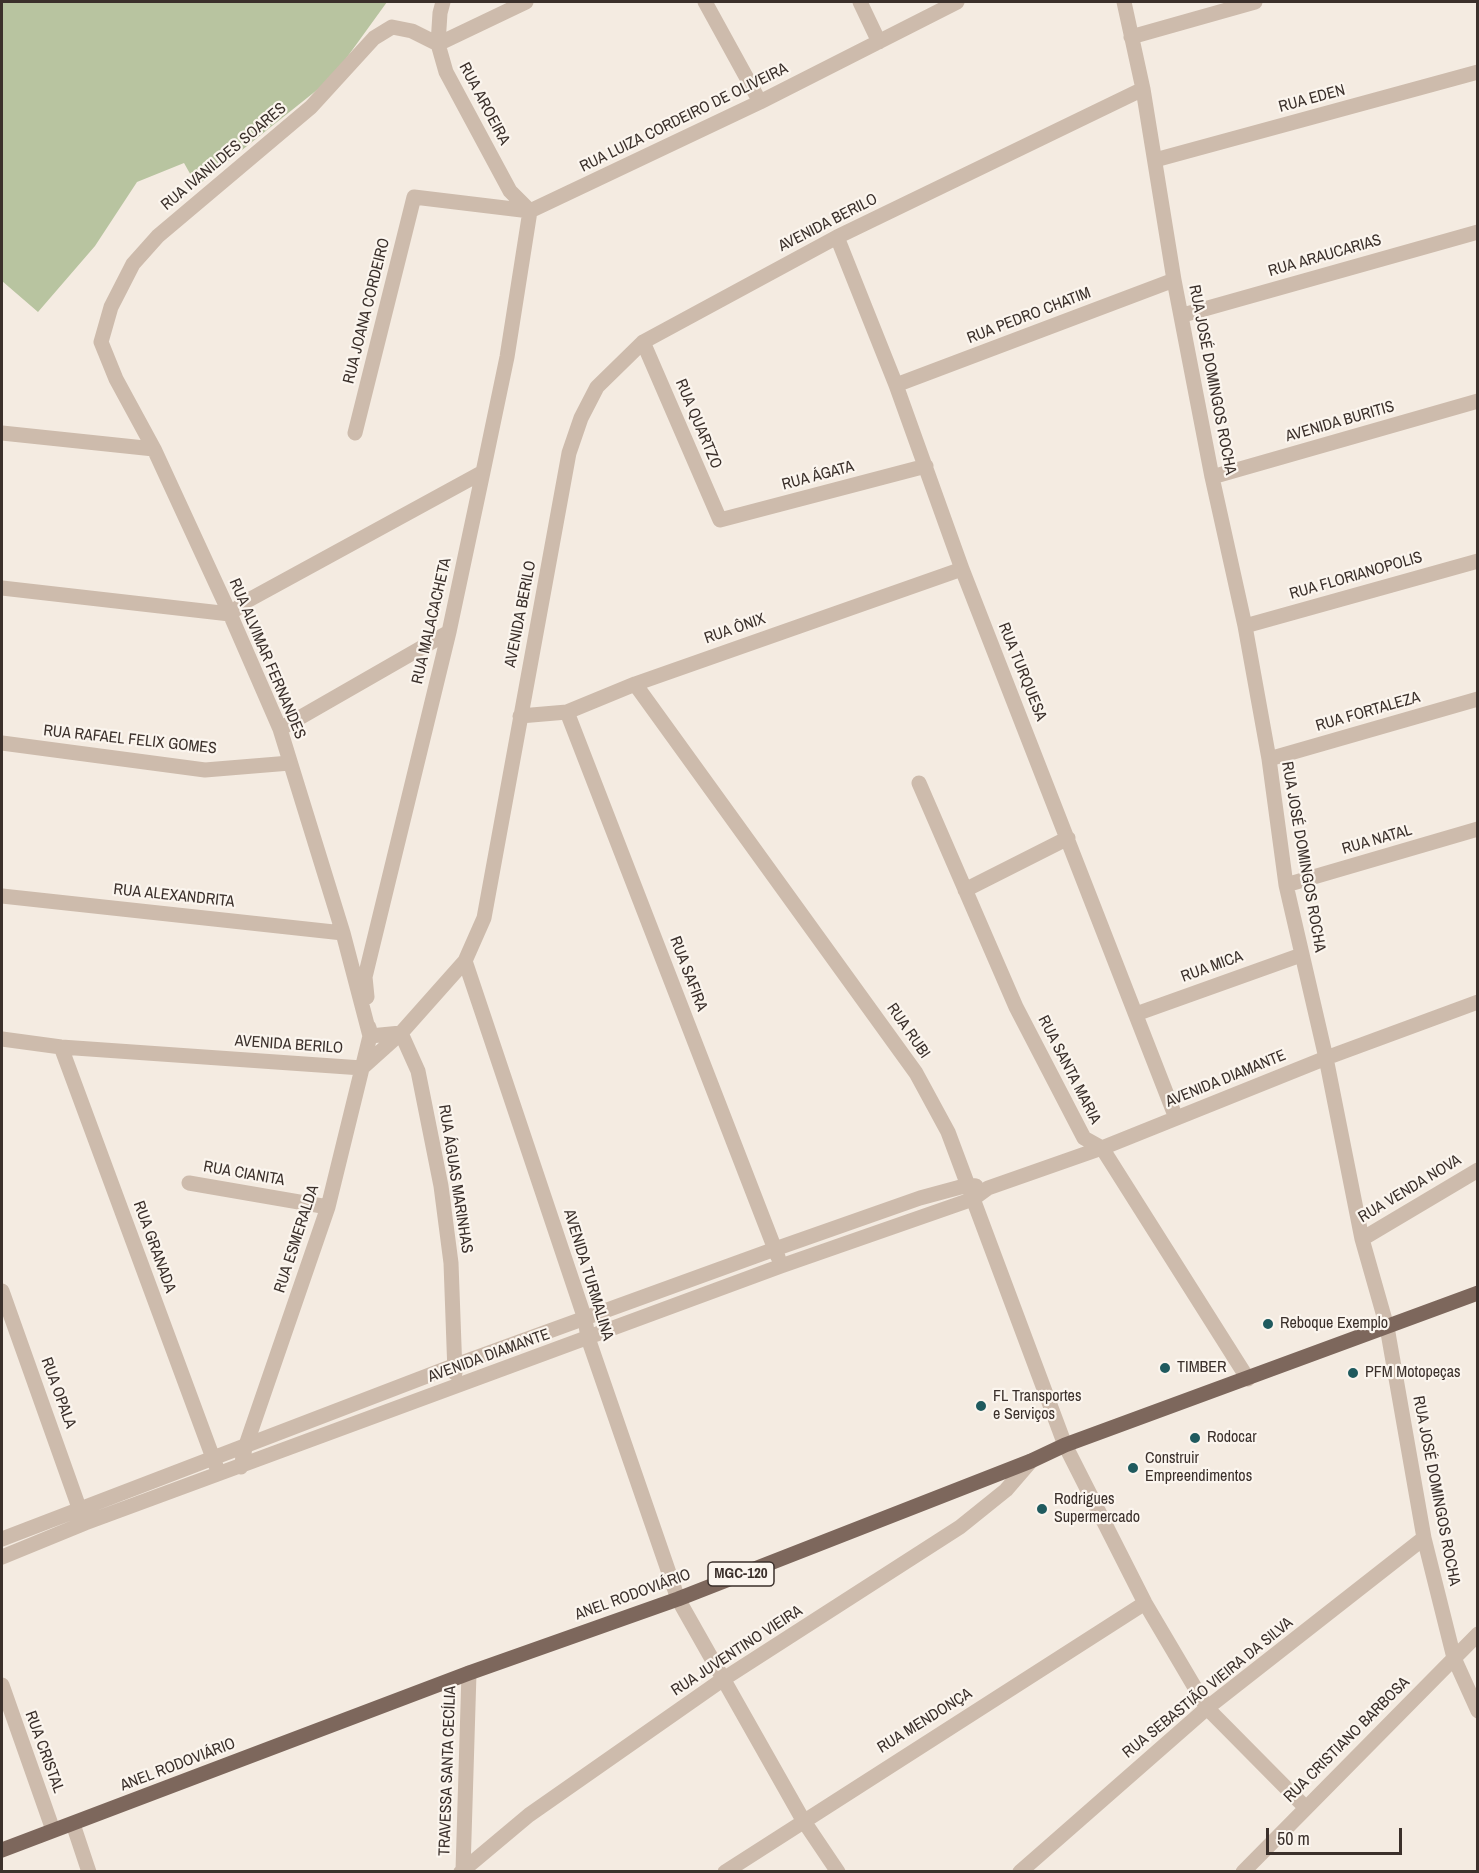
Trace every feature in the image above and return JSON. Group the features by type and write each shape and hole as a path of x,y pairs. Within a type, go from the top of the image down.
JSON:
{"main road":[{"name":"ANEL RODOVIÁRIO","path":"2,1850 469,1673 678,1599 1032,1461 1065,1445 1478,1293"}],"street":[{"name":"RUA AROEIRA","path":"443,2 438,44 446,72 510,191 530,211"},
{"path":"438,44 526,2"},
{"path":"705,2 760,102"},
{"path":"860,2 879,42"},
{"name":"RUA LUIZA CORDEIRO DE OLIVEIRA","path":"530,211 760,102 957,2"},
{"name":"RUA JOSÉ DOMINGOS ROCHA","path":"1124,2 1143,89 1174,280 1183,315 1212,477 1245,626 1269,759 1286,885 1326,1058 1362,1239 1387,1327 1424,1538 1454,1658 1478,1711"},
{"path":"1131,37 1255,2"},
{"name":"RUA IVANILDES SOARES","path":"116,379 101,342 111,307 133,264 158,236 312,107 375,38 392,27 412,31 438,44"},
{"name":"RUA EDEN","path":"1155,160 1478,72"},
{"name":"AVENIDA BERILO","path":"2,1039 61,1047 362,1068 401,1033 465,962 484,918 569,453 581,418 597,387 643,342 837,237 1143,89"},
{"name":"RUA JOANA CORDEIRO","path":"355,433 414,197 530,211"},
{"name":"RUA MALACACHETA","path":"370,1036 365,977 449,632 507,357 530,211"},
{"name":"RUA ARAUCARIAS","path":"1183,315 1478,232"},
{"name":"RUA TURQUESA","path":"837,237 896,385 962,569 1176,1118"},
{"name":"RUA PEDRO CHATIM","path":"896,385 1174,280"},
{"name":"RUA QUARTZO","path":"643,342 720,520"},
{"name":"RUA ALVIMAR FERNANDES","path":"116,379 154,449 280,729 343,933 370,1036"},
{"name":"AVENIDA BURITIS","path":"1212,477 1478,401"},
{"path":"2,433 154,449"},
{"name":"RUA ÁGATA","path":"720,520 926,466"},
{"path":"2,588 230,614 245,602 483,472"},
{"name":"RUA FLORIANOPOLIS","path":"1245,626 1478,561"},
{"name":"RUA ÔNIX","path":"520,716 567,712 635,684 962,569"},
{"path":"280,729 449,632"},
{"name":"RUA RUBI","path":"635,684 916,1073 948,1132 1065,1445 1145,1603 1207,1708 1306,1808"},
{"name":"RUA FORTALEZA","path":"1269,759 1478,699"},
{"name":"RUA SAFIRA","path":"567,712 781,1266"},
{"name":"RUA RAFAEL FELIX GOMES","path":"2,743 205,770 290,763"},
{"name":"RUA SANTA MARIA","path":"919,783 1016,1006 1084,1138 1102,1148 1248,1379"},
{"name":"RUA NATAL","path":"1286,885 1478,829"},
{"path":"965,890 1068,838"},
{"name":"RUA ALEXANDRITA","path":"2,896 343,933"},
{"name":"RUA MICA","path":"1136,1014 1301,955"},
{"name":"AVENIDA TURMALINA","path":"465,962 585,1319 588,1338 678,1599 803,1820 838,1872"},
{"name":"AVENIDA DIAMANTE","path":"2,1539 245,1448 453,1366 775,1249 920,1198 988,1188 1102,1148 1326,1058 1478,1002"},
{"path":"370,1036 401,1033"},
{"name":"RUA ÁGUAS MARINHAS","path":"401,1033 418,1071 441,1186 450,1263 453,1366 457,1387"},
{"name":"RUA ESMERALDA","path":"241,1467 245,1448 328,1207 370,1036"},
{"name":"RUA GRANADA","path":"61,1047 219,1475"},
{"name":"RUA VENDA NOVA","path":"1362,1239 1478,1170"},
{"name":"RUA CIANITA","path":"189,1183 328,1207"},
{"name":"AVENIDA DIAMANTE","path":"2,1557 85,1523 781,1266 970,1192"},
{"name":"RUA OPALA","path":"2,1290 85,1523"},
{"name":"RUA JUVENTINO VIEIRA","path":"462,1871 529,1815 722,1680 960,1527 1006,1490 1032,1461"},
{"name":"RUA SEBASTIÃO VIEIRA DA SILVA","path":"1020,1872 1207,1708 1424,1538"},
{"name":"RUA MENDONÇA","path":"725,1872 1145,1603"},
{"name":"RUA CRISTIANO BARBOSA","path":"1244,1872 1478,1634"},
{"name":"TRAVESSA SANTA CECÍLIA","path":"462,1871 469,1673"},
{"name":"RUA CRISTAL","path":"2,1685 54,1830"},
{"path":"73,1824 89,1872"}],"green space":[{"path":"2,2 387,2 332,78 197,186 184,163 137,182 95,246 38,312 2,281"}],"place":[{"name":"Reboque Exemplo","path":"1268,1324"},
{"name":"TIMBER","path":"1165,1368"},
{"name":"PFM Motopeças","path":"1353,1373"},
{"name":"FL Transportes e Serviços","path":"981,1406"},
{"name":"Rodocar","path":"1195,1438"},
{"name":"Construir Empreendimentos","path":"1133,1468"},
{"name":"Rodrigues Supermercado","path":"1042,1509"}]}
